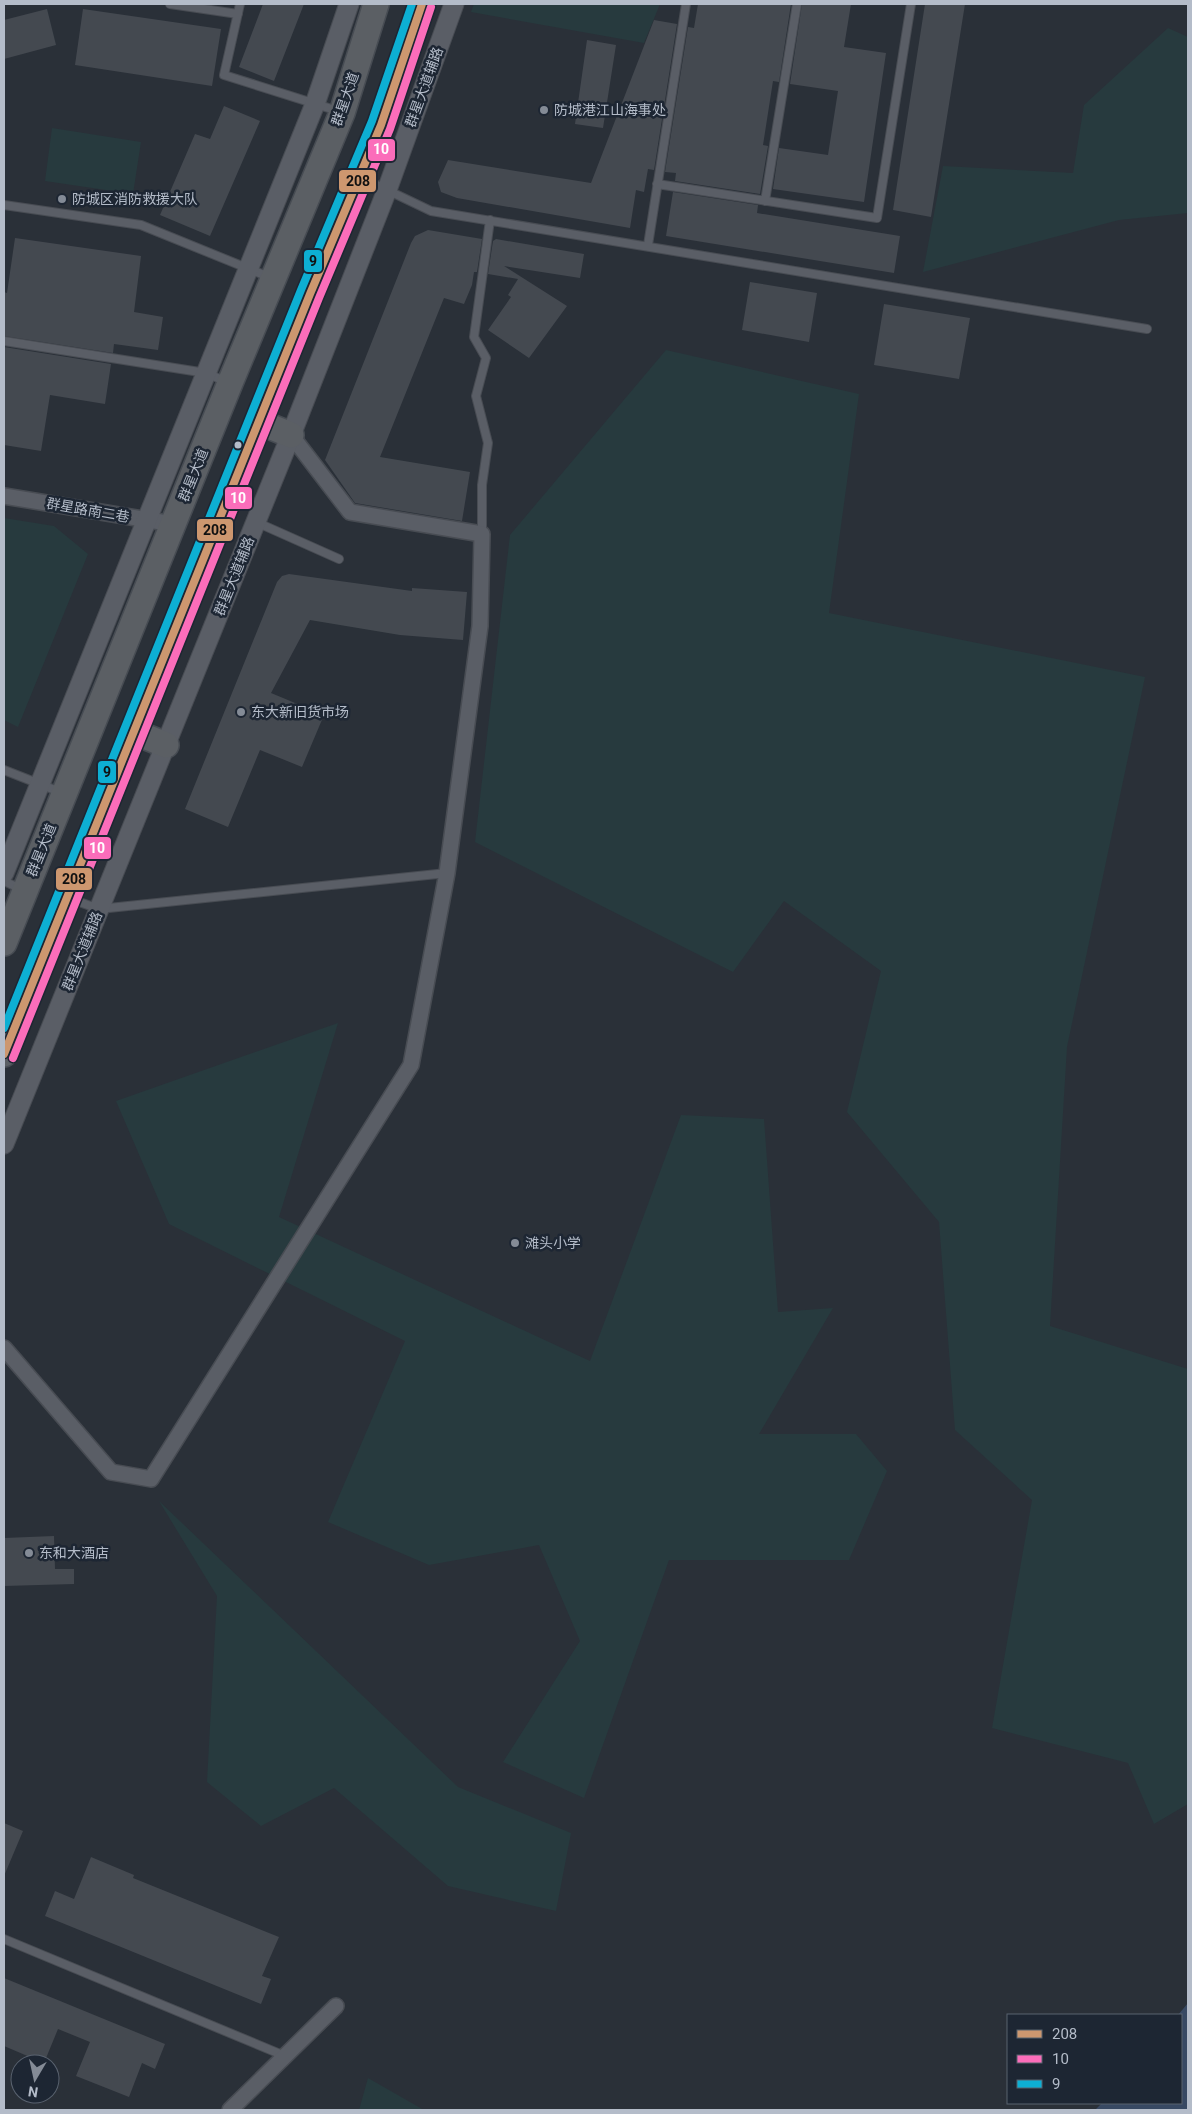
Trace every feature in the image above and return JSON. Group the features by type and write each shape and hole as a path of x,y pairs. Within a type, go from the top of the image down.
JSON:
{"highway":[{"name":"群星大道","path":"4,944 14,886 64,794 230,383 342,113 376,4"},
{"path":"4,1054 310,294 382,125 422,4"},
{"path":"273,279 310,294"},
{"path":"259,422 291,435"},
{"path":"134,732 166,745"}],"street":[{"path":"4,873 315,104 349,4"},
{"name":"群星大道辅路","path":"4,1144 291,435 387,190 454,4"},
{"path":"4,1348 111,1472 150,1479 411,1065 447,873 480,626 482,534 350,512 291,435"},
{"name":"群星路南二巷","path":"4,496 173,524"},
{"path":"230,2110 336,2006"}],"lane":[{"path":"170,4 238,14"},
{"path":"240,4 224,75 342,113"},
{"path":"648,245 686,4"},
{"path":"765,201 797,4"},
{"path":"657,184 877,218 911,4"},
{"path":"360,178 431,211 648,245 964,300 1147,329"},
{"path":"4,205 141,225 249,267 273,279"},
{"path":"482,534 482,485 488,442 476,396 486,358 474,338 490,220"},
{"path":"4,341 206,373 230,383"},
{"path":"256,522 339,559"},
{"path":"4,770 64,794"},
{"path":"67,897 99,909 447,873"},
{"path":"4,1939 285,2056"}],"green space":[{"path":"474,4 660,4 644,43 471,12"},
{"path":"1168,28 1188,37 1188,213 1119,220 923,272 943,166 1073,173 1084,105"},
{"path":"52,128 141,142 133,194 45,181"},
{"path":"666,350 859,394 829,613 1145,677 1067,1047 1050,1326 1188,1369 1188,1804 1154,1824 1128,1763 992,1728 1032,1500 955,1430 939,1222 847,1112 881,971 784,901 733,972 475,842 510,535"},
{"path":"4,518 54,526 88,554 18,727 4,720"},
{"path":"338,1023 279,1217 590,1361 681,1115 764,1119 778,1312 833,1308 759,1434 856,1434 887,1471 849,1560 669,1560 584,1798 503,1762 580,1641 539,1545 429,1565 328,1522 405,1341 169,1224 116,1101"},
{"path":"159,1501 458,1787 571,1833 556,1911 448,1886 334,1788 261,1826 207,1782 217,1596"},
{"path":"368,2078 424,2110 359,2110"}],"water":[{"path":"1188,2003 1188,2110 1095,2110 1101,2104 1182,2104 1182,2014 1179,2014"}],"building":[{"path":"263,4 304,4 274,81 239,67"},
{"path":"698,4 791,4 779,82 773,81 763,145 768,146 760,194 675,181 676,173 665,172 688,27 694,28"},
{"path":"802,4 851,4 844,47 886,53 864,202 773,189 779,148 828,155 838,91 790,84"},
{"path":"925,4 965,4 931,217 893,210"},
{"path":"47,9 56,45 4,59 4,20"},
{"path":"83,9 221,29 212,86 75,65"},
{"path":"654,20 677,24 654,170 648,169 644,192 636,190 630,228 457,198 441,192 438,182 448,160 591,183"},
{"path":"587,40 616,45 603,128 575,124"},
{"path":"224,106 260,121 210,236 160,215 195,134 210,139"},
{"path":"673,192 758,205 757,213 900,236 894,273 666,236"},
{"path":"428,230 482,239 477,272 474,272 472,285 464,304 444,298 380,457 470,472 462,521 355,503 325,460 411,243 415,236"},
{"path":"15,238 141,256 134,312 163,317 158,350 114,344 113,353 4,336 4,292 7,293"},
{"path":"496,239 584,254 580,278 504,266 567,306 529,358 488,330 511,297 508,295 518,279 488,274 493,241"},
{"path":"750,282 817,293 809,342 742,330"},
{"path":"884,304 970,318 959,379 874,365"},
{"path":"4,347 111,364 105,404 50,395 41,451 4,445"},
{"path":"289,574 412,591 412,588 467,592 463,640 400,635 310,620 271,693 324,715 302,767 260,750 228,827 185,809 277,582 282,576"},
{"name":"东和大酒店","path":"54,1536 55,1569 74,1569 74,1584 4,1586 4,1538"},
{"path":"4,1823 23,1831 4,1876"},
{"path":"91,1857 134,1875 133,1878 279,1937 262,1976 271,1979 261,2004 45,1916 55,1891 74,1899"},
{"path":"4,1978 165,2044 155,2069 142,2063 129,2097 76,2076 90,2042 58,2029 48,2054 23,2054 4,2046"}],"transit line":[{"name":"9","path":"4,1028 301,290 372,121 412,4"},
{"name":"208","path":"4,1054 310,294 381,125 422,4"},
{"name":"10","path":"13,1058 319,298 390,129 431,7"}],"place":[{"name":"防城港江山海事处","path":"544,110"},
{"name":"防城区消防救援大队","path":"62,199"},
{"name":"东大新旧货市场","path":"241,712"},
{"name":"滩头小学","path":"515,1243"},
{"name":"东和大酒店","path":"29,1553"}]}
